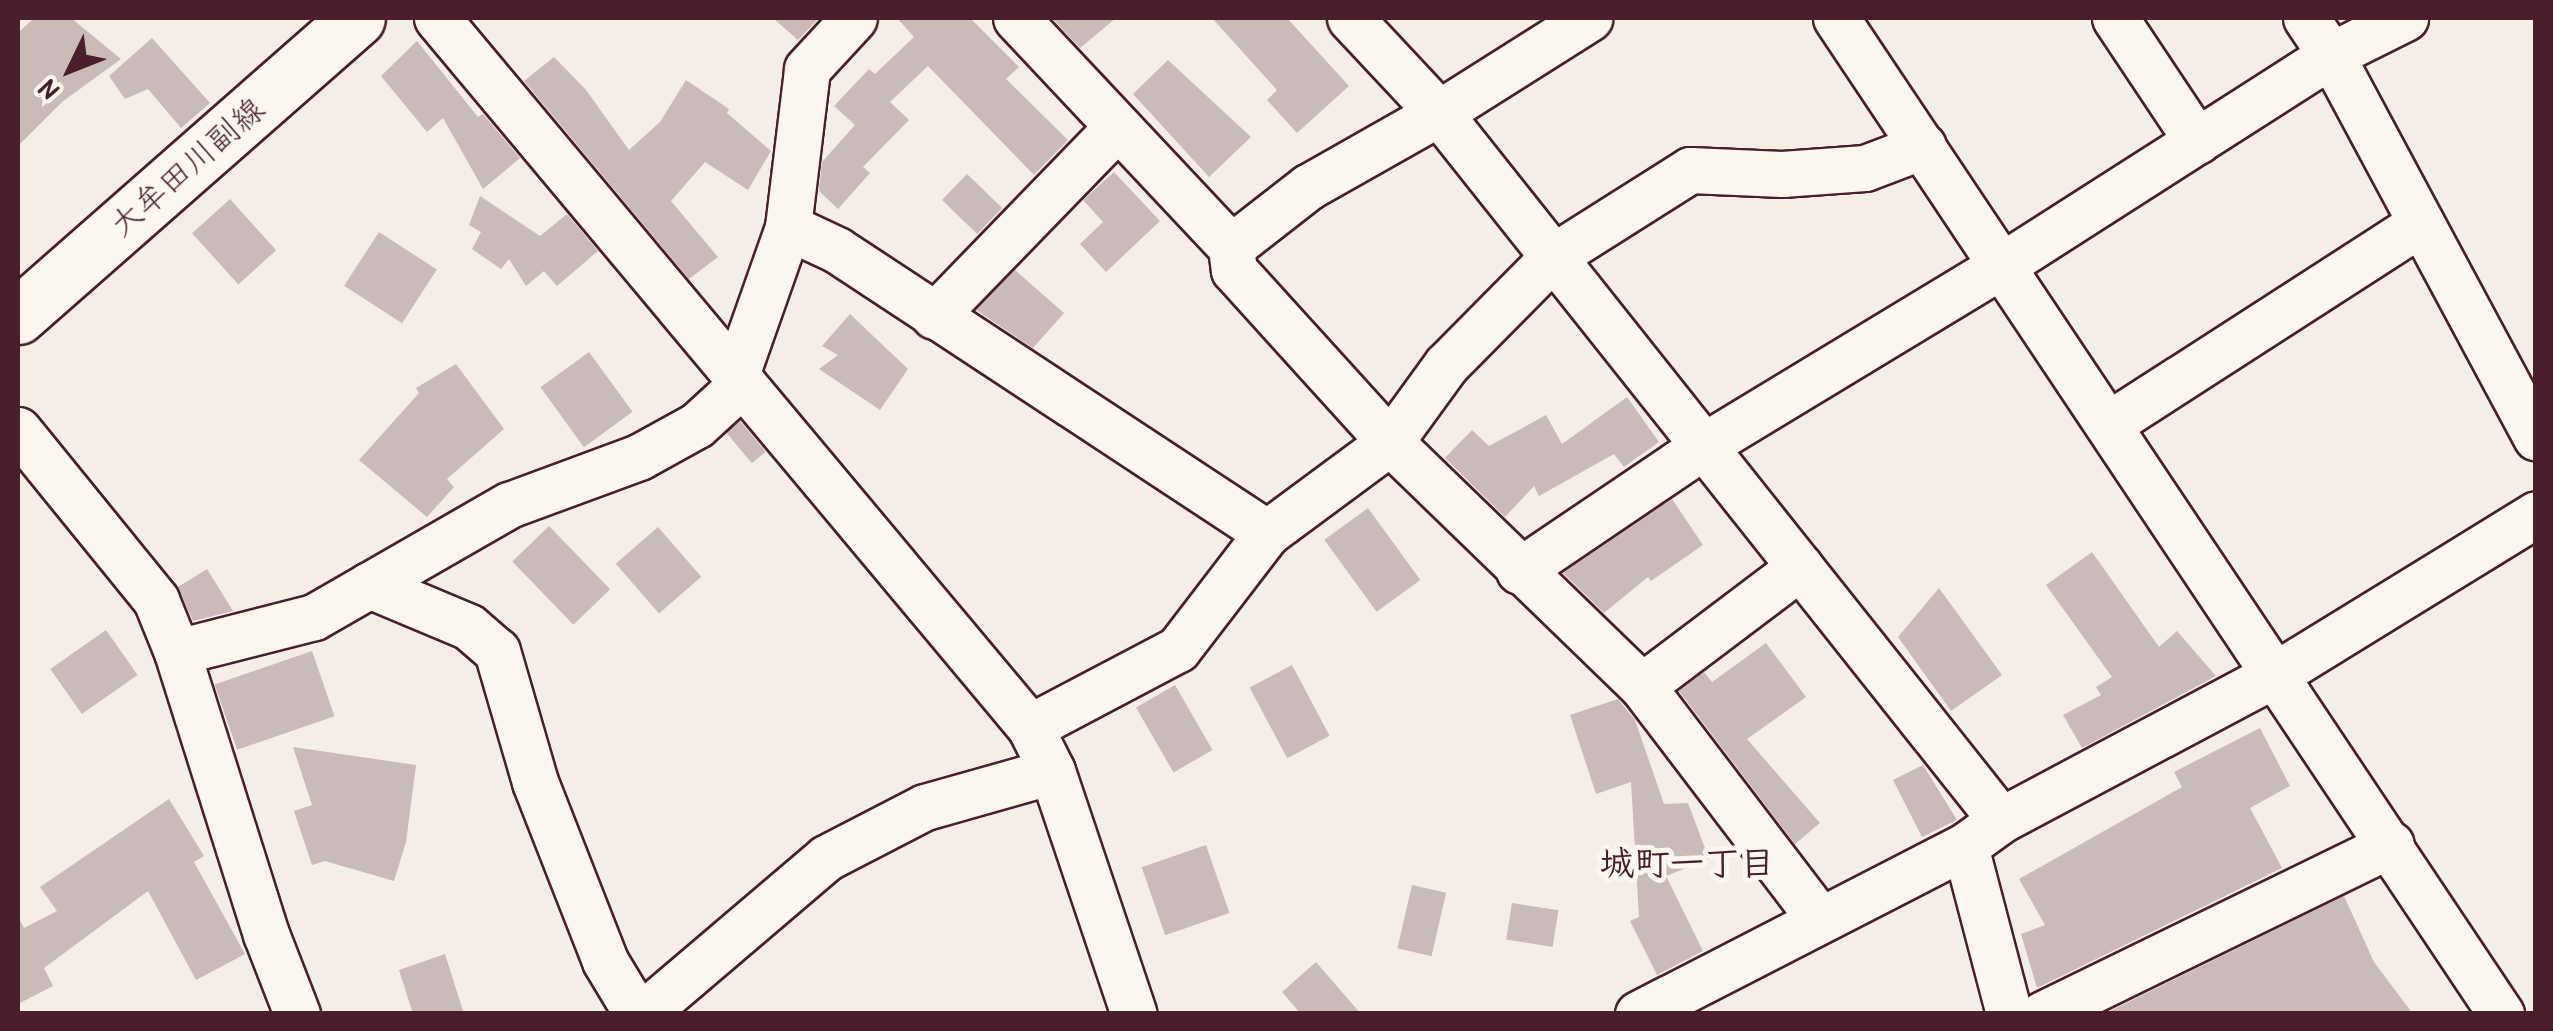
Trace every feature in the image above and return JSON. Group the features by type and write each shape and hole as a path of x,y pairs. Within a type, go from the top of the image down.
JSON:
{"main road":[{"name":"大牟田川副線","path":"18,316 358,18"}],"street":[{"path":"437,18 1030,726 1052,771 1134,1014"},
{"path":"177,652 314,617 509,504 639,458 697,425 739,379 788,227 807,69 854,18"},
{"path":"1016,18 1231,248 1234,270 1390,442 1642,686 1819,918"},
{"path":"1350,18 1439,113 1800,566 1983,833 2009,1014"},
{"path":"1231,248 1308,186 1439,113 1588,18"},
{"path":"1836,18 2278,673 2501,1014"},
{"path":"2115,18 2196,141"},
{"path":"2306,18 2332,55 2536,437"},
{"path":"1520,571 1705,445 2001,266 2332,55 2404,18"},
{"path":"934,316 1118,126"},
{"path":"1030,726 1178,649 1267,533 1390,442 1446,365 1554,256 1690,170 1782,174 1864,168 1923,146"},
{"path":"2109,424 2421,222"},
{"path":"788,227 836,250 1267,533"},
{"path":"18,430 156,600 177,652 266,934 297,1014"},
{"path":"1638,1014 2278,673 2536,514"},
{"path":"1642,686 1800,566"},
{"path":"368,585 469,626 497,652 535,782 605,961 640,1014 826,858 925,808 1052,771"},
{"path":"2044,1014 2391,844"}],"building":[{"path":"34,18 71,18 121,59 62,102 18,146 18,33"},
{"path":"773,18 819,18 798,40"},
{"path":"897,18 970,18 1019,67 1006,79 1068,140 1034,175 928,66 890,102 909,120 863,167 870,173 838,209 819,191 822,162 855,125 834,106 869,69 875,74 914,37"},
{"path":"1052,18 1116,18 1080,48"},
{"path":"1212,18 1287,18 1349,86 1297,133 1267,100 1277,90"},
{"path":"152,38 210,103 181,128 148,89 125,99 109,76"},
{"path":"417,41 478,117 483,114 520,158 483,189 443,118 427,132 381,76"},
{"path":"554,57 586,90 629,150 660,122 686,80 729,109 727,113 771,151 748,190 705,162 671,201 718,257 689,279 524,81"},
{"path":"1168,60 1251,137 1209,177 1133,94"},
{"path":"1114,172 1160,221 1106,272 1080,244 1103,222 1083,200"},
{"path":"967,174 1002,208 977,234 942,200"},
{"path":"480,196 540,236 567,214 598,251 557,286 544,271 526,286 509,259 501,269 472,249 481,232 469,225"},
{"path":"230,199 276,250 238,284 192,233"},
{"path":"379,232 437,270 402,323 344,286"},
{"path":"1015,270 1064,313 1033,348 976,310"},
{"path":"850,314 908,369 880,410 819,369 838,355 822,346"},
{"path":"589,352 632,412 584,447 540,387"},
{"path":"456,364 504,429 447,479 454,487 427,517 359,460 419,393 416,388"},
{"path":"1627,397 1659,442 1624,467 1614,454 1539,496 1534,486 1505,517 1445,458 1472,430 1489,446 1546,415 1562,444"},
{"path":"740,421 766,452 752,463 726,433"},
{"path":"1672,499 1703,545 1651,581 1648,577 1604,613 1563,573"},
{"path":"1368,508 1420,580 1377,612 1324,540"},
{"path":"549,526 610,589 573,625 512,561"},
{"path":"658,527 701,577 659,614 616,564"},
{"path":"2092,552 2159,647 2177,631 2216,676 2082,748 2063,715 2101,695 2096,687 2112,677 2046,585"},
{"path":"207,569 233,611 193,621 178,587"},
{"path":"1939,588 2002,675 1951,711 1898,637"},
{"path":"106,630 138,675 82,714 50,669"},
{"path":"1766,643 1806,697 1747,739 1820,823 1795,844 1679,691 1704,672 1712,682"},
{"path":"312,651 334,716 237,750 215,685"},
{"path":"1292,665 1330,736 1287,758 1250,688"},
{"path":"1175,685 1212,750 1174,772 1136,708"},
{"path":"1618,699 1635,720 1664,804 1688,803 1709,859 1666,876 1703,951 1657,975 1630,921 1639,917 1631,782 1596,794 1570,715"},
{"path":"2260,728 2290,786 2250,808 2282,868 2037,988 2021,934 2045,925 2019,879 2182,787 2174,772"},
{"path":"293,747 416,765 406,842 394,881 325,861 312,865 294,811 312,805"},
{"path":"1923,765 1957,820 1922,837 1893,780"},
{"path":"169,799 204,856 194,862 245,954 196,980 148,891 44,968 53,986 18,1004 18,916 24,928 57,911 40,887"},
{"path":"1206,845 1229,913 1165,935 1142,867"},
{"path":"1412,885 1446,893 1431,956 1397,948"},
{"path":"2344,896 2374,962 2413,1014 2104,1014"},
{"path":"1512,903 1558,910 1553,947 1506,940"},
{"path":"445,954 464,1014 413,1014 399,970"},
{"path":"1316,962 1361,1014 1301,1014 1282,992"}],"district":[{"name":"城町一丁目","path":"1687,863"}]}
